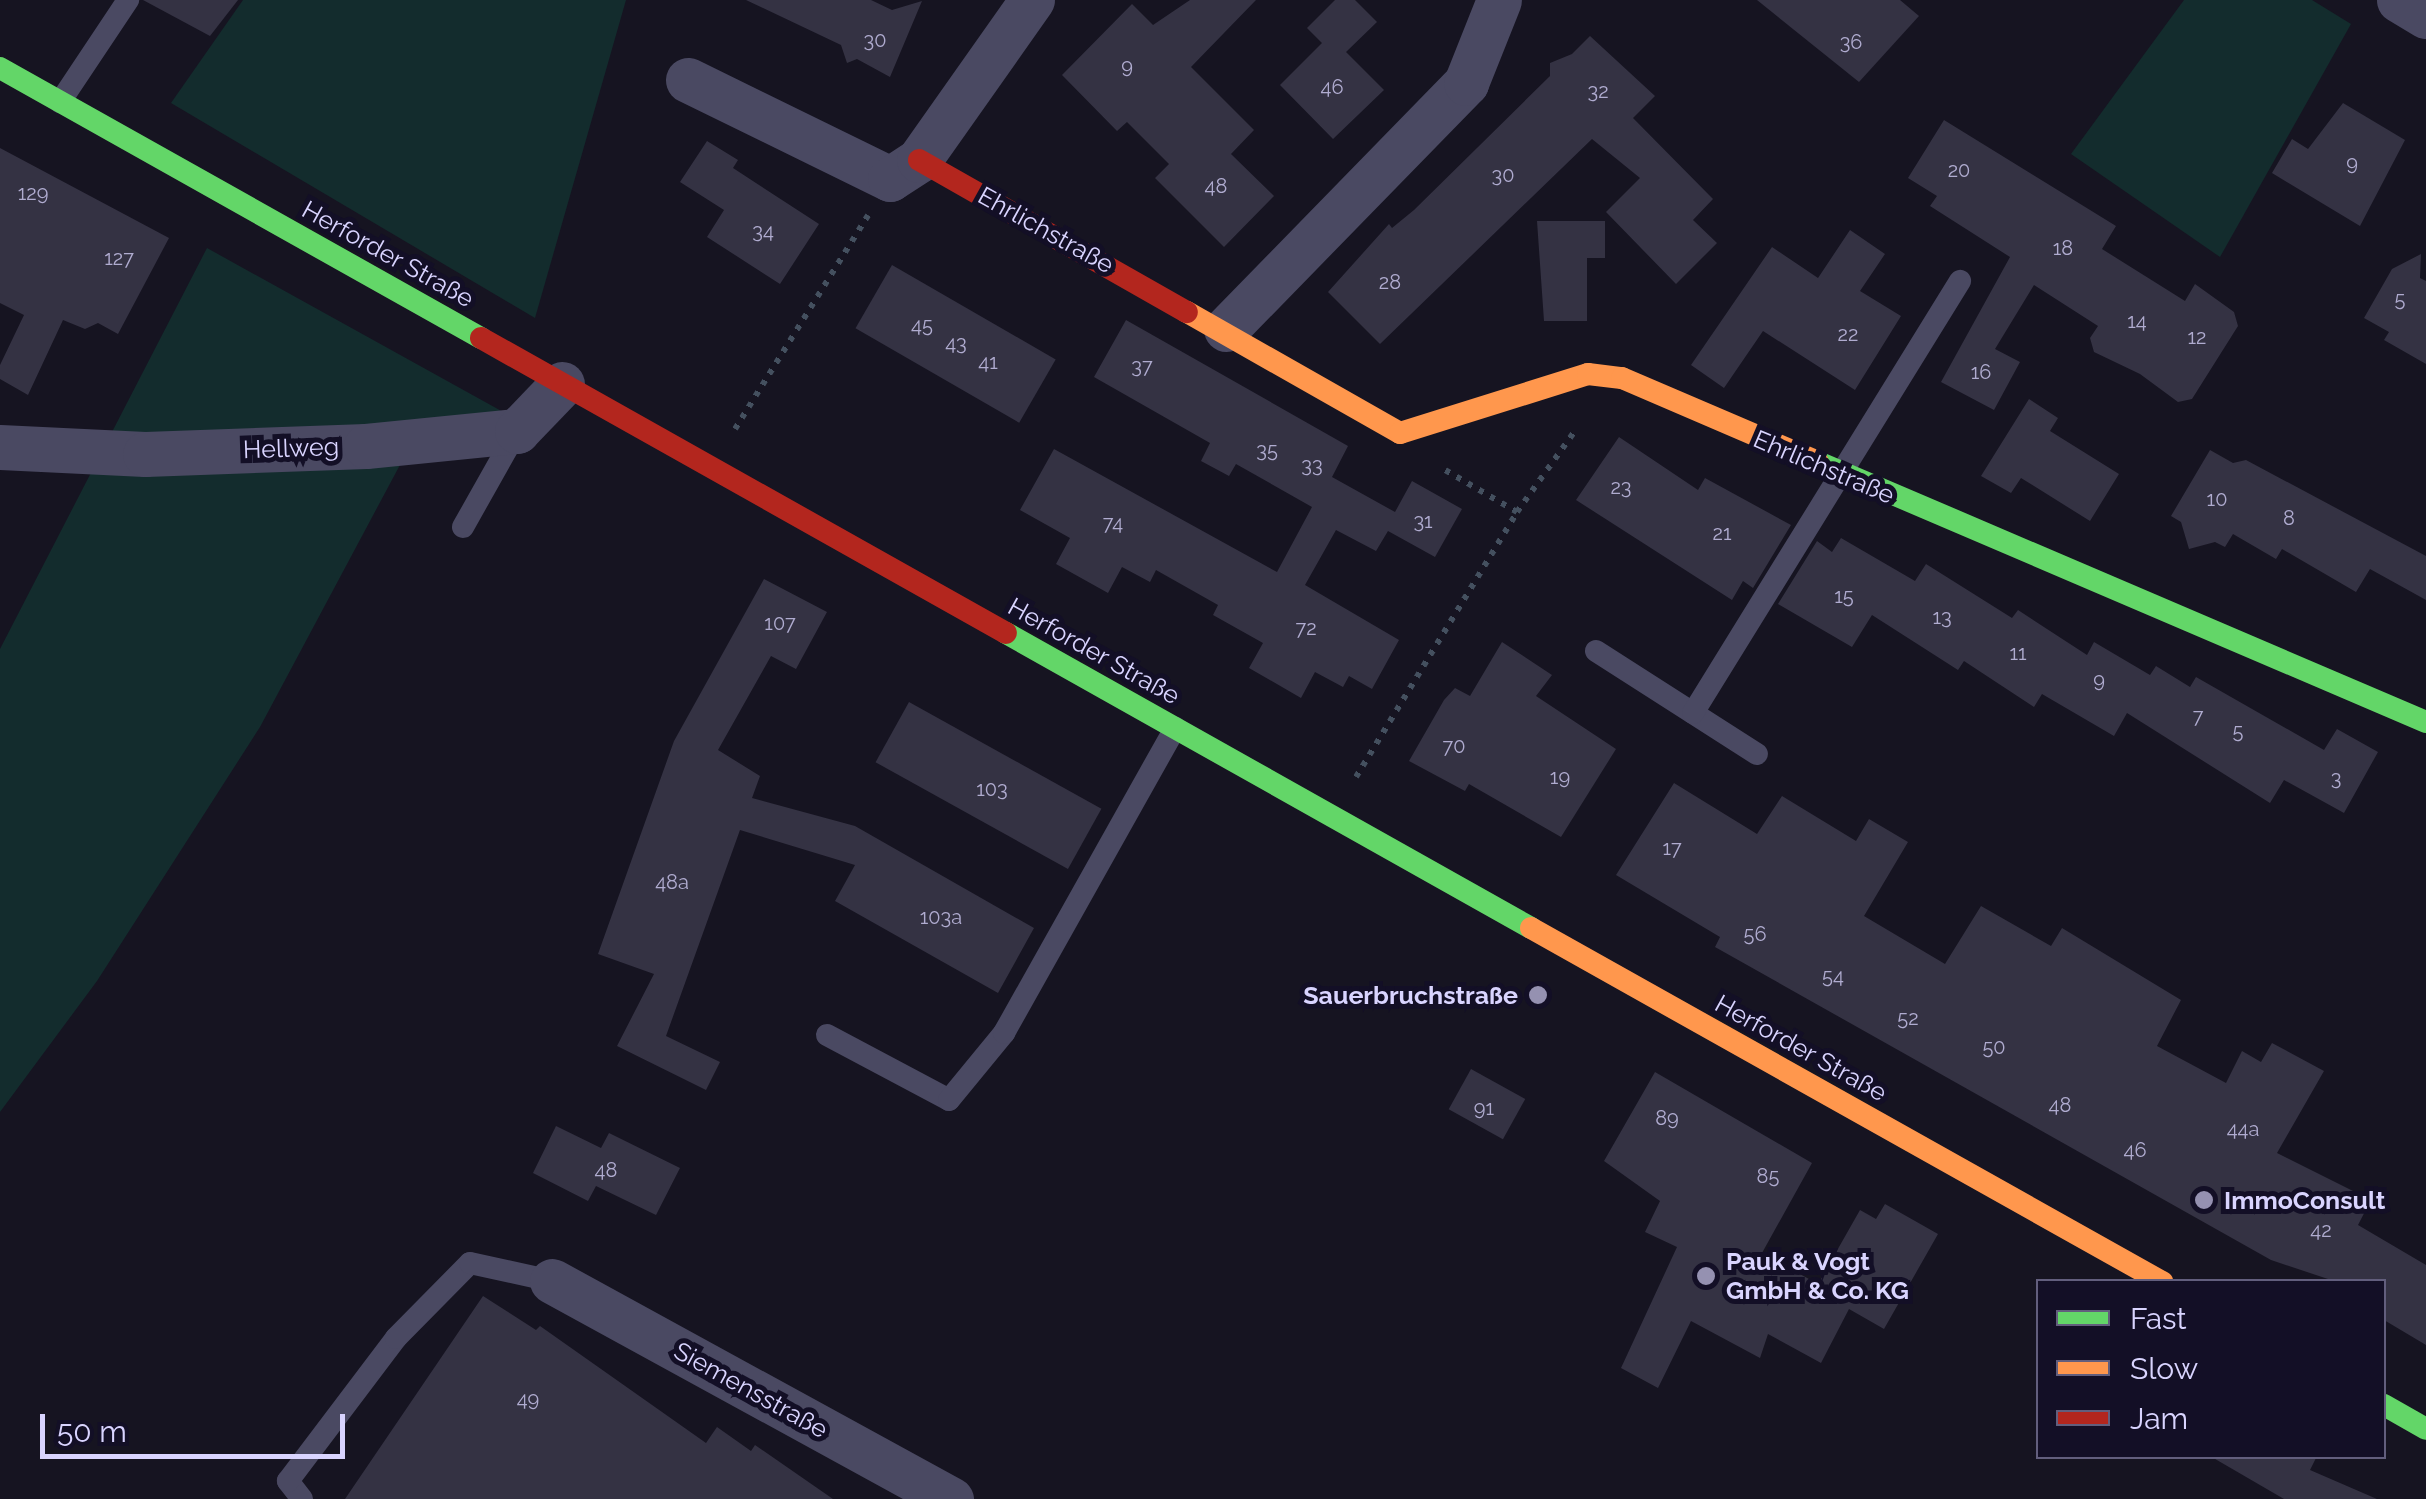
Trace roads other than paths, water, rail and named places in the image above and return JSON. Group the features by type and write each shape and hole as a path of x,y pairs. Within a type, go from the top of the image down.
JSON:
{"main road":[{"name":"Herforder Straße","path":"0,68 2157,1279"},
{"name":"Ehrlichstraße","path":"904,170 1226,329 1400,433 1588,374 1622,378 2426,722"},
{"path":"2386,1406 2426,1429"}],"street":[{"path":"1226,329 1466,84 1499,0"},
{"path":"2399,0 2426,16"},
{"path":"688,80 904,170 1012,5"},
{"path":"517,431 562,384"},
{"name":"Hellweg","path":"0,447 145,454 366,446 517,431"},
{"name":"Siemensstraße","path":"552,1280 951,1499"}],"lane":[{"path":"60,102 128,0"},
{"path":"1693,713 1837,473 1960,281"},
{"path":"463,527 517,431"},
{"path":"1596,652 1757,754"},
{"path":"827,1036 949,1100 1004,1033 1175,728"},
{"path":"302,1499 288,1482 396,1338 470,1263 552,1280"}],"place":[{"name":"Sauerbruchstraße","path":"1538,995"},
{"name":"ImmoConsult","path":"2204,1200"},
{"name":"Pauk & Vogt GmbH & Co. KG","path":"1706,1276"}]}
